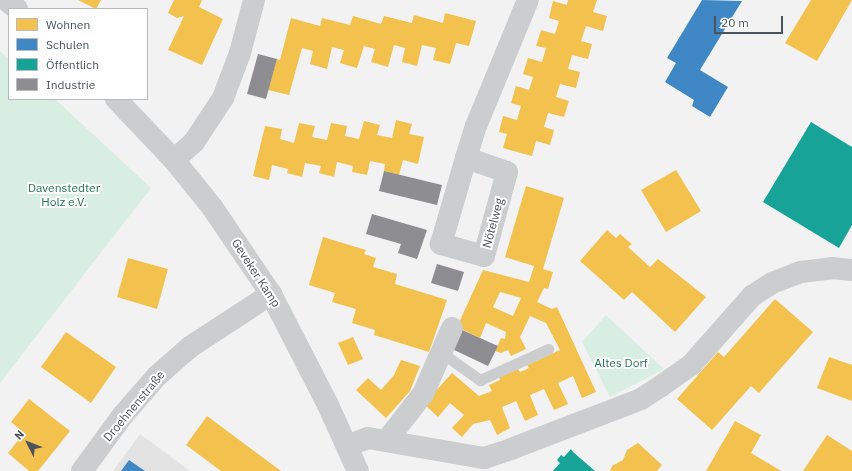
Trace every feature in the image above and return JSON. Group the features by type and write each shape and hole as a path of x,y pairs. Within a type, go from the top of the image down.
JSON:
{"street":[{"path":"6,0 16,8"},
{"path":"174,160 194,142 223,98 240,53 254,0"},
{"path":"466,158 476,126 528,0"},
{"name":"Geveker Kamp","path":"117,100 174,160 212,207 271,294 358,471"},
{"path":"347,446 368,438 387,440 484,458 511,450 641,399 692,364 748,300 772,283 801,272 832,268 852,270"},
{"name":"Droehnenstraße","path":"82,471 123,415 157,376 190,347 271,294"},
{"path":"387,440 423,394 452,328"}],"lane":[{"path":"442,353 480,380 548,349"}],"shaded area":[{"path":"140,434 190,471 113,471"}],"green space":[{"name":"Davenstedter Holz e.V.","path":"0,51 8,58 8,100 56,100 151,188 0,383"},
{"name":"Altes Dorf","path":"606,315 664,369 610,397 582,342"}],"building: Wohnen":[{"path":"78,0 101,0 97,8"},
{"path":"174,0 202,0 199,7 223,19 202,65 168,50 184,16 177,18 168,13"},
{"path":"568,0 597,0 593,12 607,16 603,31 586,26 581,41 592,44 588,59 572,55 568,69 580,72 576,88 560,84 556,97 569,101 564,117 548,113 544,127 554,130 550,145 536,141 532,156 503,148 507,134 499,132 503,116 517,120 521,106 511,103 516,86 529,90 533,77 523,74 528,58 542,62 546,48 536,46 541,30 555,34 559,21 549,18 553,1 567,5"},
{"path":"811,0 852,0 817,61 785,43"},
{"path":"445,13 476,21 469,46 456,43 450,64 433,60 436,48 422,45 417,66 402,62 405,48 394,45 388,67 371,62 375,49 364,46 357,68 340,63 344,50 332,47 327,69 310,64 313,51 302,48 289,95 268,90 277,59 280,60 291,18 320,26 322,18 350,25 353,16 381,24 384,16 412,23 414,15 443,23"},
{"path":"396,120 412,124 409,134 424,137 418,164 403,160 399,175 384,171 385,164 370,161 367,175 352,172 353,166 337,162 334,177 319,173 321,166 305,163 302,177 287,173 288,169 272,165 269,180 253,176 265,126 282,129 280,139 294,143 299,123 315,126 312,137 327,140 331,123 347,126 345,136 359,139 364,121 380,125 377,135 392,138"},
{"path":"676,170 701,211 666,232 641,190"},
{"path":"526,186 564,198 543,269 553,272 548,289 544,288 537,302 552,309 557,307 596,392 582,398 573,376 558,383 568,404 554,410 544,389 530,395 538,415 525,421 516,401 502,407 510,428 497,435 490,420 473,424 462,437 452,428 464,415 450,403 438,417 424,404 452,373 479,396 492,391 489,385 500,380 499,377 518,369 520,372 529,368 527,365 560,350 546,323 530,316 520,337 526,349 511,356 508,350 501,353 495,351 501,338 505,339 506,332 486,323 480,338 457,327 483,270 529,282 534,266 505,257","holes":["500,292 521,298 513,316 493,307"]},
{"path":"607,230 616,238 620,234 632,244 628,247 650,267 658,259 706,297 675,332 632,292 624,300 580,261"},
{"path":"323,237 366,250 364,254 376,258 373,267 397,274 395,284 447,300 429,352 374,335 375,330 352,323 356,309 332,302 335,293 309,285"},
{"path":"128,258 168,269 157,309 117,297"},
{"path":"775,299 813,332 759,393 751,386 712,430 677,399 718,352 724,357"},
{"path":"66,332 116,367 91,403 41,367"},
{"path":"353,337 363,359 348,365 338,343"},
{"path":"829,357 852,365 852,401 817,388"},
{"path":"401,360 420,366 410,391 386,418 356,390 368,378 381,390 394,375"},
{"path":"29,399 70,431 38,471 29,471 8,453 24,433 11,422"},
{"path":"207,416 281,471 221,471 186,445"},
{"path":"735,421 761,435 751,453 781,471 706,471"},
{"path":"827,435 852,451 852,471 803,471"},
{"path":"638,443 662,465 657,471 610,471 612,466 623,460 627,450"}],"building: Schulen":[{"path":"702,0 742,1 700,70 728,87 710,117 692,106 694,100 665,82 676,63 667,58"},
{"path":"129,460 145,471 121,471"}],"building: Öffentlich":[{"path":"811,122 852,147 852,225 839,248 763,202"},
{"path":"571,449 595,471 553,471 560,463 557,460 561,455 564,457"}],"building: Industrie":[{"path":"258,54 277,59 266,99 247,94"},
{"path":"384,171 442,185 437,205 379,191"},
{"path":"372,214 427,230 417,259 398,253 401,244 366,234"},
{"path":"437,264 464,272 458,291 431,283"},
{"path":"462,330 498,346 488,366 452,349"}]}
